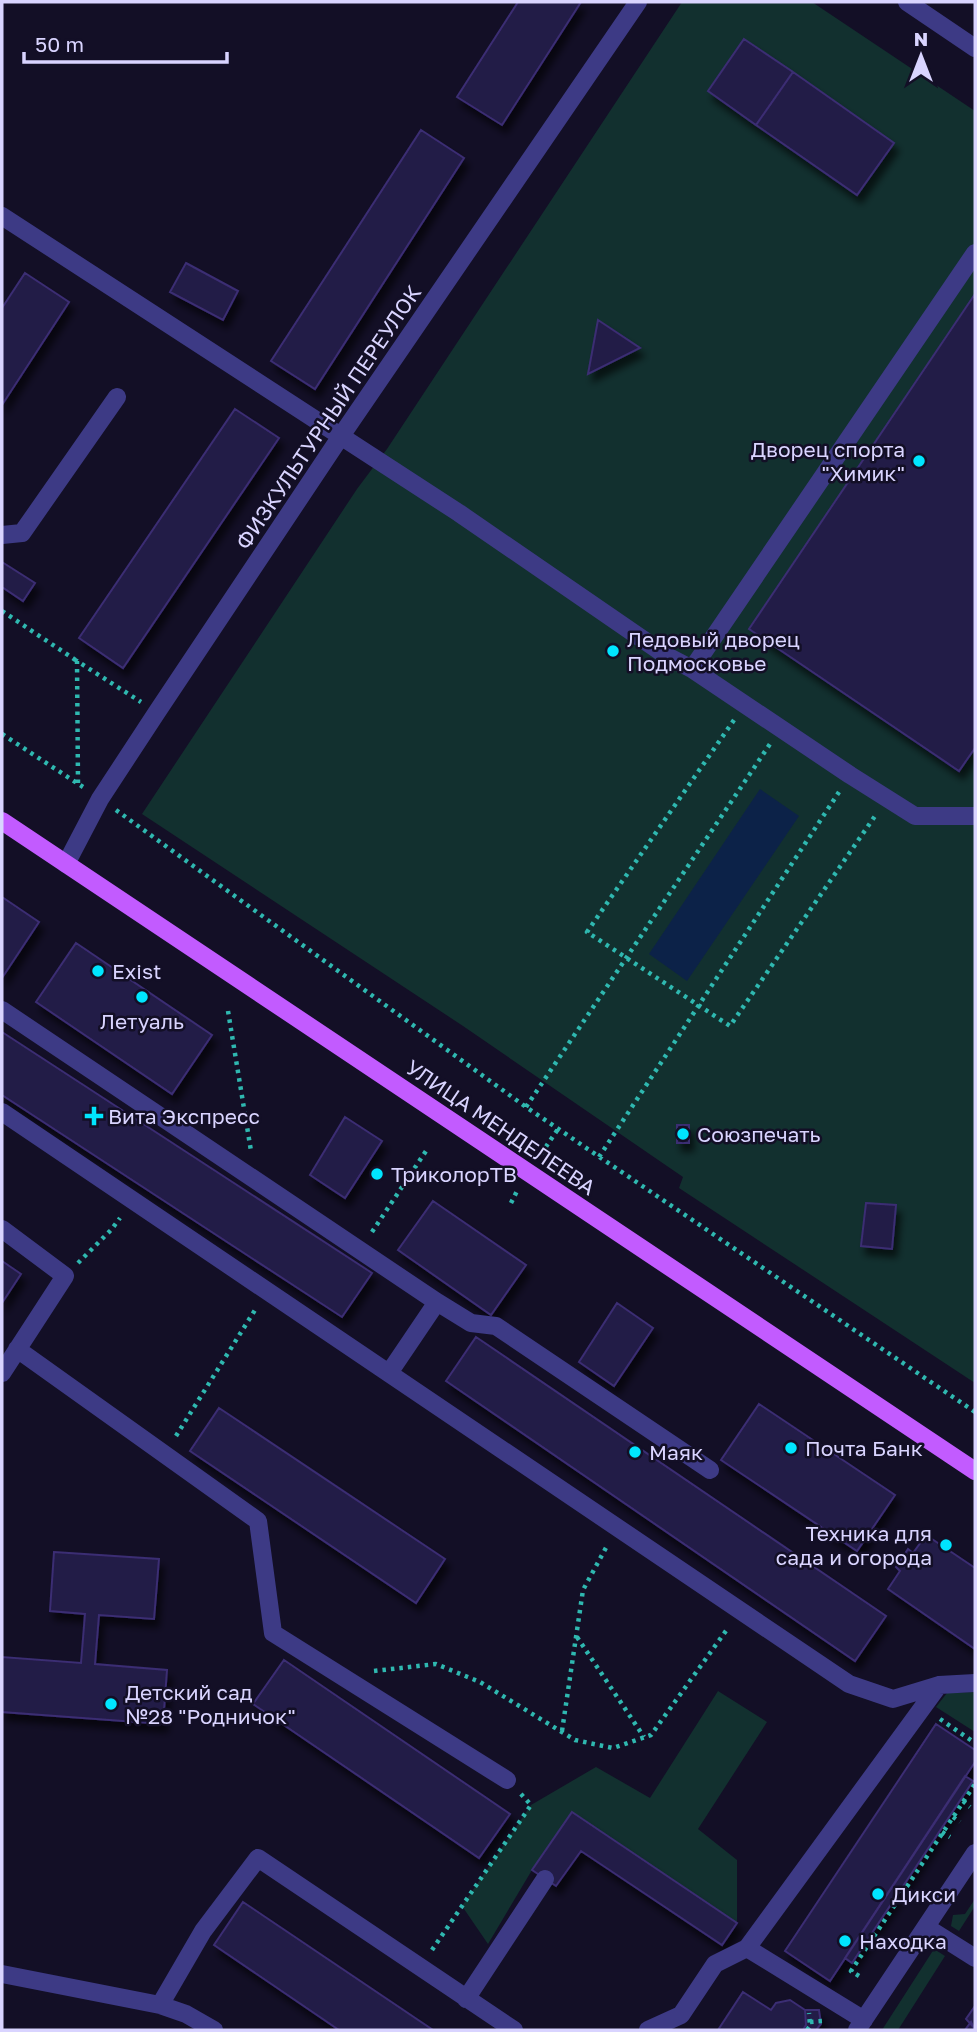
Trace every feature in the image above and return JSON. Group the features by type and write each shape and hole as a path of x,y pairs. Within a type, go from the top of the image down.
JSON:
{"main road":[{"name":"УЛИЦА МЕНДЕЛЕЕВА","path":"2,821 975,1471"}],"street":[{"name":"ФИЗКУЛЬТУРНЫЙ ПЕРЕУЛОК","path":"66,864 100,799 157,712 341,436 638,2"},
{"path":"907,2 975,48"},
{"path":"2,216 459,513 667,656 692,669 915,816 975,816"},
{"path":"692,669 975,253"},
{"path":"2,535 22,533 117,397"},
{"path":"2,1010 437,1302 471,1323 496,1325 710,1470"},
{"path":"2,1112 849,1684 893,1699 939,1685 975,1683"},
{"path":"2,1229 65,1276 2,1373"},
{"path":"389,1373 437,1302"},
{"path":"17,1349 258,1521 273,1633 507,1780"},
{"path":"648,2030 681,2015 715,1964 747,1948 939,1685"},
{"path":"747,1948 861,2025 975,1853"},
{"path":"160,2005 202,1931 258,1858 514,2030"},
{"path":"466,1998 545,1879"},
{"path":"926,1927 975,1958"},
{"path":"2,1974 160,2005 186,2014 215,2030"}],"path":[{"path":"2,611 157,712"},
{"path":"77,661 78,784"},
{"path":"744,705 587,932 730,1026 887,798"},
{"path":"526,1107 780,729"},
{"path":"2,734 100,799 526,1107 975,1412"},
{"path":"599,1157 850,775"},
{"path":"228,1011 256,1180"},
{"path":"360,1250 428,1148"},
{"path":"65,1276 111,1230"},
{"path":"164,1455 245,1325"},
{"path":"562,1731 583,1590 617,1528"},
{"path":"341,1675 436,1664 480,1682 575,1740 613,1748 651,1735 741,1611"},
{"path":"576,1636 644,1738"},
{"path":"922,1707 975,1743"},
{"path":"420,1968 531,1805 507,1780"},
{"path":"859,1976 851,1971 975,1784"},
{"path":"963,1801 970,1807"},
{"path":"953,1816 960,1822"},
{"path":"942,1832 950,1837"},
{"path":"808,2030 809,2013"},
{"path":"810,2022 822,2021"}],"green space":[{"name":"Ледовый дворец Подмосковье","path":"682,2 812,2 975,111 975,1383 679,1188 683,1177 463,1026 142,814"},
{"path":"718,1691 767,1722 698,1829 737,1860 737,1923 572,1812 532,1870 488,1944 462,1906 531,1805 596,1767 650,1798"},
{"path":"975,1692 975,1732 936,1707 947,1693"},
{"path":"975,1899 975,1906 959,1931 951,1926 953,1915 965,1914"},
{"path":"934,1949 945,1956 898,2030 882,2030"}],"water":[{"path":"760,789 799,816 687,981 649,954"}],"building":[{"path":"518,2 581,2 502,125 457,97"},
{"path":"744,39 793,72 756,125 708,91"},
{"path":"793,72 894,143 857,195 756,125"},
{"path":"421,130 464,158 315,389 271,361"},
{"path":"186,263 238,291 223,320 170,292"},
{"path":"25,273 69,302 2,405 2,308"},
{"name":"Дворец спорта \"Химик\"","path":"975,294 975,748 959,771 749,629"},
{"path":"598,320 640,348 588,374"},
{"path":"235,409 279,438 123,668 79,638"},
{"path":"2,562 35,583 23,601 2,587"},
{"path":"2,897 39,922 2,978"},
{"path":"76,943 212,1035 172,1094 36,1002"},
{"path":"2,1032 372,1273 342,1317 2,1095"},
{"path":"345,1117 382,1141 345,1198 310,1175"},
{"name":"Союзпечать","path":"677,1125 689,1125 689,1143 677,1143"},
{"path":"433,1201 526,1265 491,1315 398,1250"},
{"path":"866,1203 896,1205 892,1249 861,1246"},
{"path":"2,1261 21,1274 2,1303"},
{"path":"617,1303 653,1328 614,1386 579,1362"},
{"path":"476,1337 886,1616 855,1661 446,1381"},
{"path":"759,1404 895,1495 857,1551 721,1460"},
{"path":"219,1408 445,1559 416,1603 190,1451"},
{"path":"926,1535 975,1568 975,1649 888,1589 900,1571 896,1567 908,1549 913,1553"},
{"path":"54,1552 159,1559 154,1619 99,1615 95,1664 167,1670 163,1724 2,1712 2,1657 81,1663 85,1614 50,1611"},
{"path":"284,1660 510,1814 479,1858 253,1704"},
{"path":"936,1724 975,1750 975,1762 830,1981 785,1951"},
{"path":"965,1776 973,1781 852,1963 845,1958"},
{"path":"572,1812 737,1923 722,1945 581,1851 556,1886 532,1870"},
{"path":"243,1902 433,2030 339,2030 214,1945"},
{"path":"743,1992 771,2010 776,2003 790,2000 805,2010 806,2025 803,2030 718,2030"},
{"path":"975,2006 975,2029 966,2019"},
{"path":"805,2010 819,2010 821,2024 816,2030 803,2030 806,2025"},
{"path":"971,2022 975,2030 965,2030"}],"place":[{"name":"Дворец спорта \"Химик\"","path":"919,461"},
{"name":"Ледовый дворец Подмосковье","path":"613,651"},
{"name":"Exist","path":"98,971"},
{"name":"Летуаль","path":"142,997"},
{"name":"Вита Экспресс","path":"94,1116"},
{"name":"Союзпечать","path":"683,1134"},
{"name":"ТриколорТВ","path":"377,1174"},
{"name":"Почта Банк","path":"791,1448"},
{"name":"Маяк","path":"635,1452"},
{"name":"Техника для сада и огорода","path":"946,1545"},
{"name":"Детский сад №28 \"Родничок\"","path":"111,1704"},
{"name":"Дикси","path":"878,1894"},
{"name":"Находка","path":"845,1941"}]}
